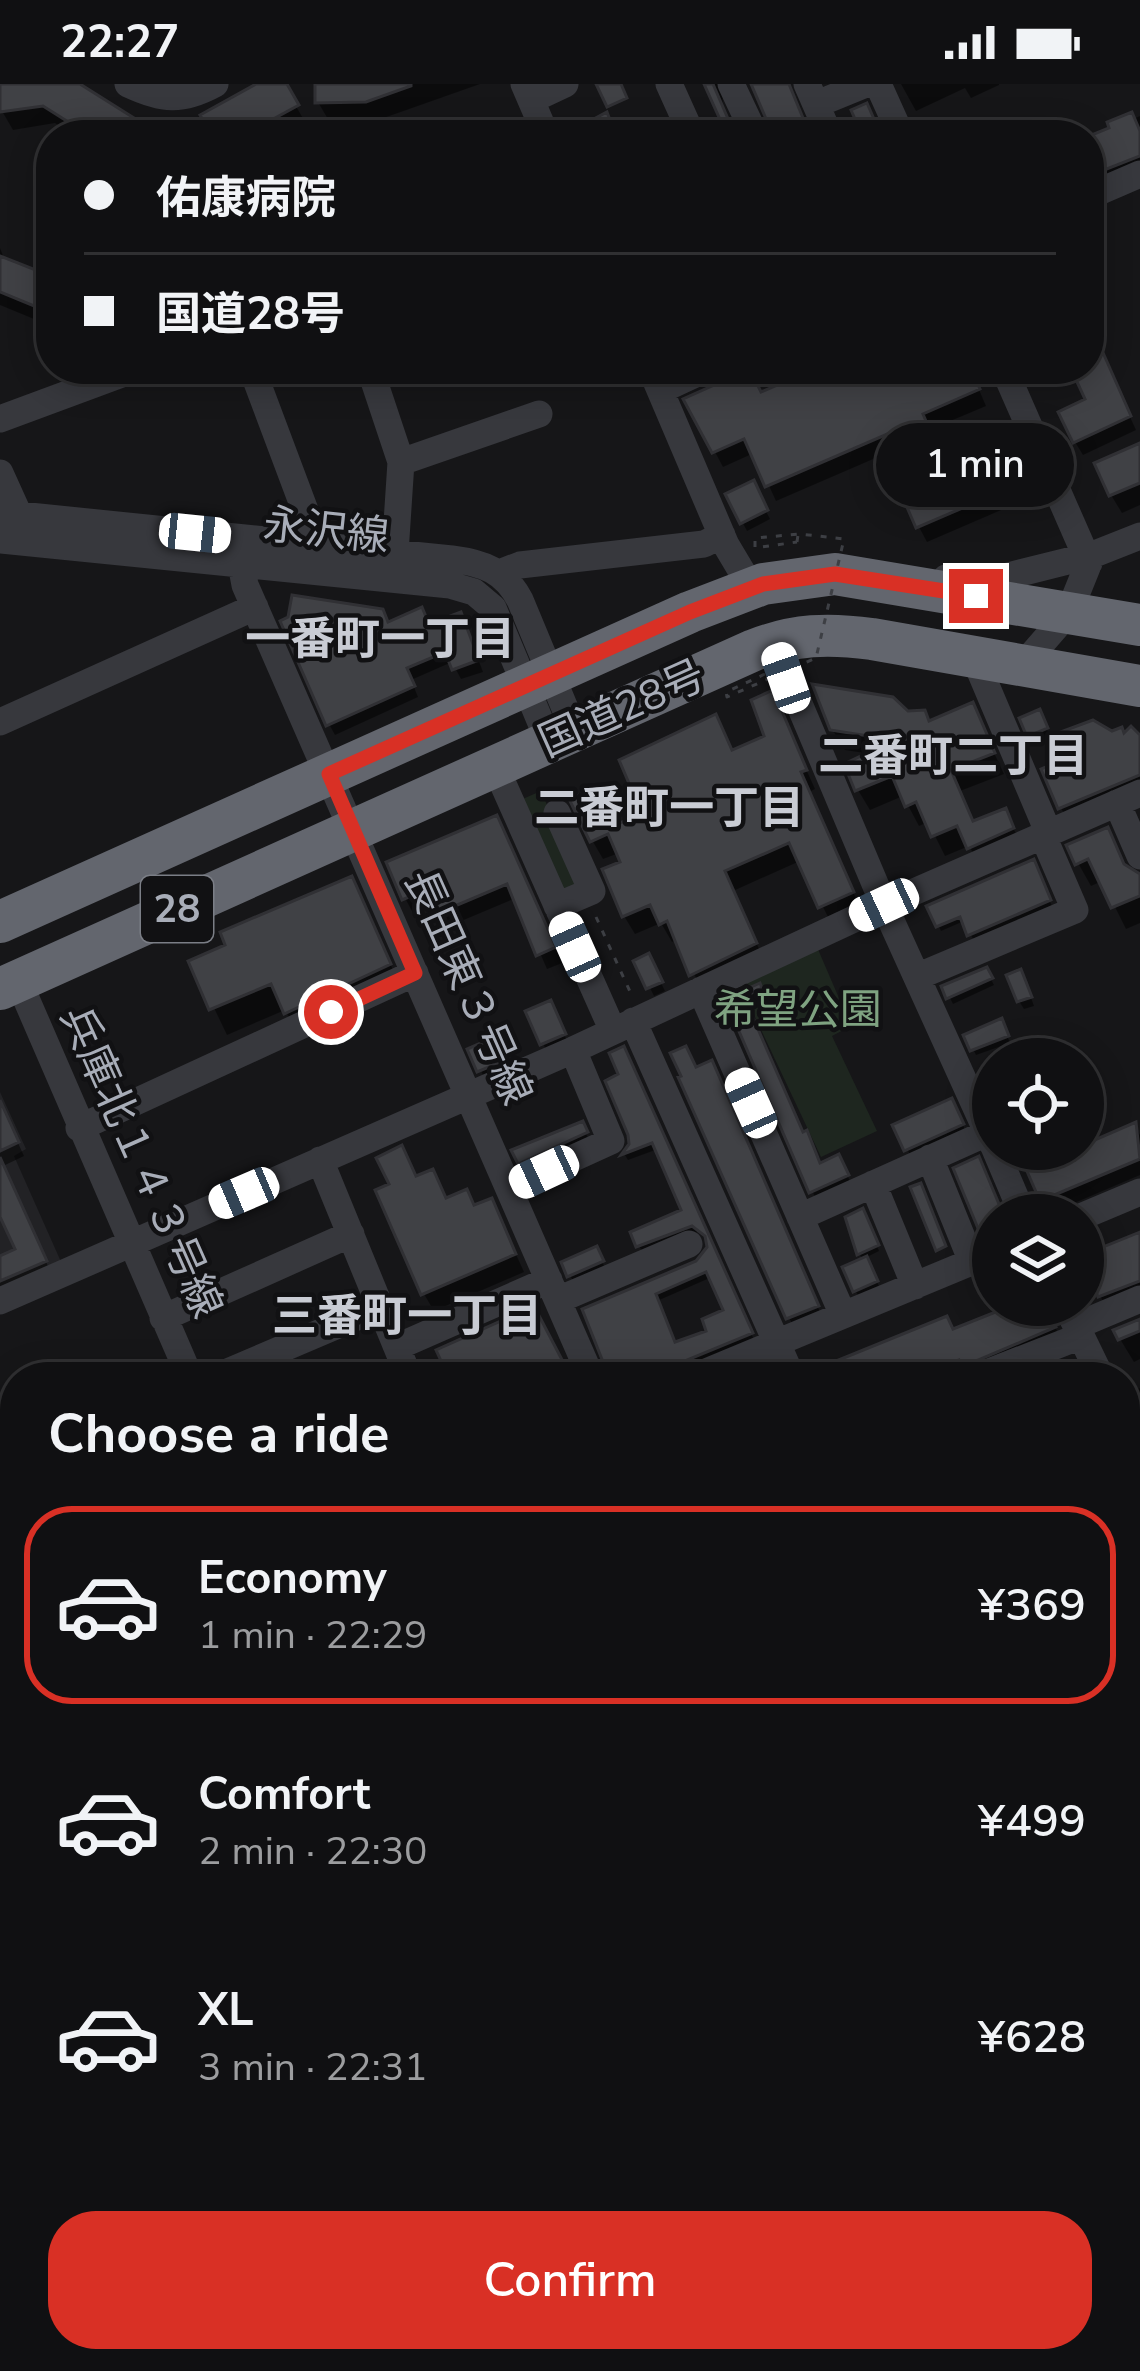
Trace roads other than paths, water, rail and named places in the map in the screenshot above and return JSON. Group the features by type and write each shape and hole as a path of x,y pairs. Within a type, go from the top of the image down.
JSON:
{"highway":[{"name":"国道28号","path":"0,922 752,587 811,574 882,579 1140,625"},
{"name":"国道28号","path":"9,984 562,736 769,658 812,634 1140,686"}],"street":[{"path":"128,84 153,96 178,100 215,84"},
{"path":"539,120 527,92 565,84"},
{"path":"669,84 685,120"},
{"path":"731,84 748,120"},
{"path":"812,94 866,84"},
{"path":"878,84 894,120"},
{"path":"1104,190 1140,174"},
{"path":"0,418 94,384"},
{"path":"258,384 318,545"},
{"path":"375,384 401,462 395,553"},
{"path":"658,384 722,536 752,587"},
{"path":"1011,384 1089,558 1070,612 1022,665"},
{"path":"401,462 539,414"},
{"path":"0,472 9,514"},
{"name":"永沢線","path":"9,514 474,592 497,614 539,680"},
{"name":"永沢線","path":"500,573 520,565 704,544 722,536"},
{"path":"882,579 1004,577 1089,558 1140,536"},
{"name":"永沢線","path":"0,540 243,551 318,545 465,560 500,573 520,600 539,680 562,736"},
{"name":"長田東３号線","path":"243,551 255,607 584,1362"},
{"path":"0,722 255,607"},
{"path":"919,976 1075,910 1045,836 1046,827 974,657"},
{"path":"769,658 972,1097"},
{"path":"495,766 557,906 629,1023 800,1362"},
{"path":"0,1301 573,1050 884,905 1129,798 1140,856"},
{"path":"557,813 592,891 557,906"},
{"path":"79,1128 415,973"},
{"name":"兵庫北１４３号線","path":"9,984 183,1362"},
{"path":"701,990 843,1316"},
{"path":"510,1187 611,1141 573,1050"},
{"path":"800,1217 930,1158 972,1147"},
{"path":"930,1158 972,1237"},
{"path":"320,1160 403,1362"},
{"path":"873,1184 915,1286"},
{"path":"1104,1207 1140,1192"},
{"path":"163,1318 351,1234"},
{"path":"397,1347 689,1244"},
{"path":"730,1362 972,1263"},
{"path":"1104,1312 1140,1299"},
{"path":"251,1362 380,1307"},
{"path":"1003,1362 1067,1326"},
{"path":"1076,1326 1094,1362"},
{"path":"786,1339 790,1362"}],"district":[{"name":"一番町一丁目","path":"380,639"},
{"name":"二番町二丁目","path":"953,756"},
{"name":"二番町一丁目","path":"669,808"},
{"name":"三番町一丁目","path":"407,1316"}],"park label":[{"name":"希望公園","path":"798,1010"}]}
